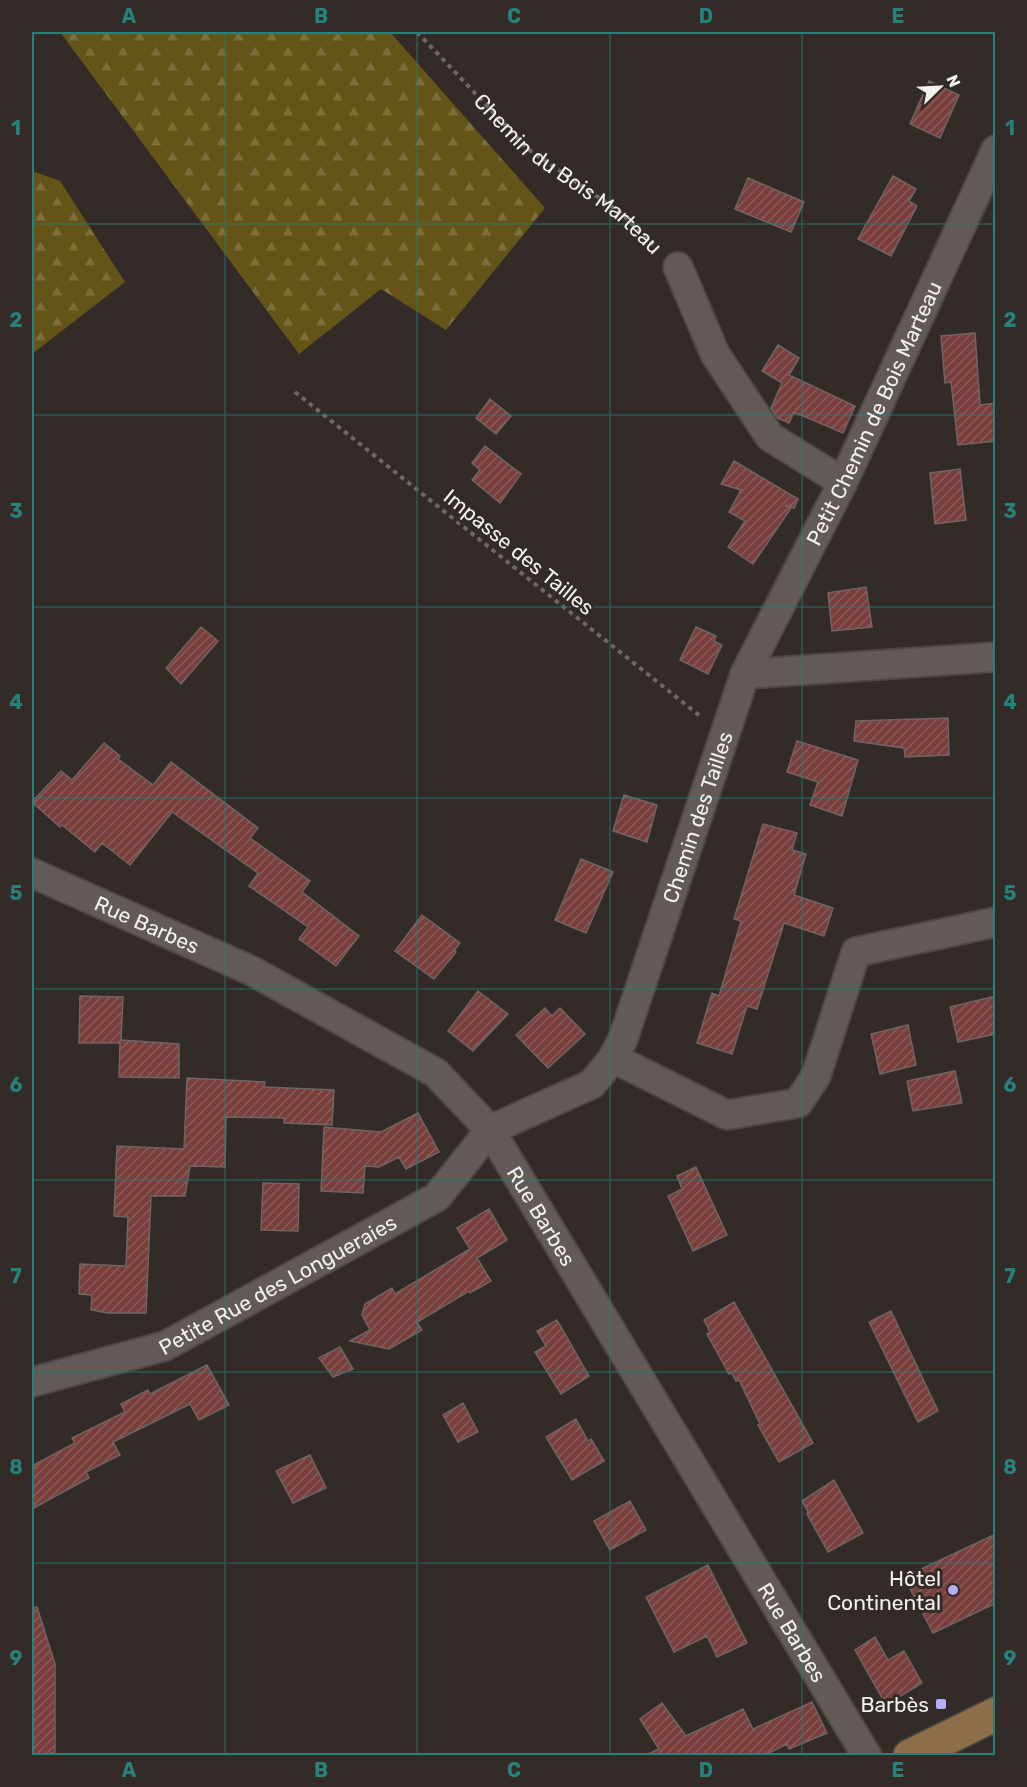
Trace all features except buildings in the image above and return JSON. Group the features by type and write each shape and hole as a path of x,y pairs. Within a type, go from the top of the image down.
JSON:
{"main road":[{"path":"910,1755 996,1714"}],"street":[{"name":"Petit Chemin de Bois Marteau","path":"745,674 843,482 996,150"},
{"name":"Chemin du Bois Marteau","path":"678,267 715,354 770,437 843,482"},
{"path":"745,674 996,657"},
{"name":"Chemin des Tailles","path":"490,1130 591,1084 613,1058 623,1040 745,674"},
{"name":"Rue Barbes","path":"32,873 252,971 436,1073 490,1130 867,1755"},
{"path":"613,1058 727,1115 798,1103 816,1076 856,952 996,922"},
{"name":"Petite Rue des Longueraies","path":"32,1382 165,1346 437,1197 490,1130"}],"path":[{"name":"Chemin du Bois Marteau","path":"417,32 528,149 621,213 678,267"},
{"name":"Impasse des Tailles","path":"295,392 724,735"}],"green space":[{"path":"60,32 390,32 545,208 446,330 381,289 299,354"},
{"path":"32,171 60,181 125,282 32,354"}],"place":[{"name":"Hôtel Continental","path":"953,1590"},
{"name":"Barbès","path":"941,1704"}]}
